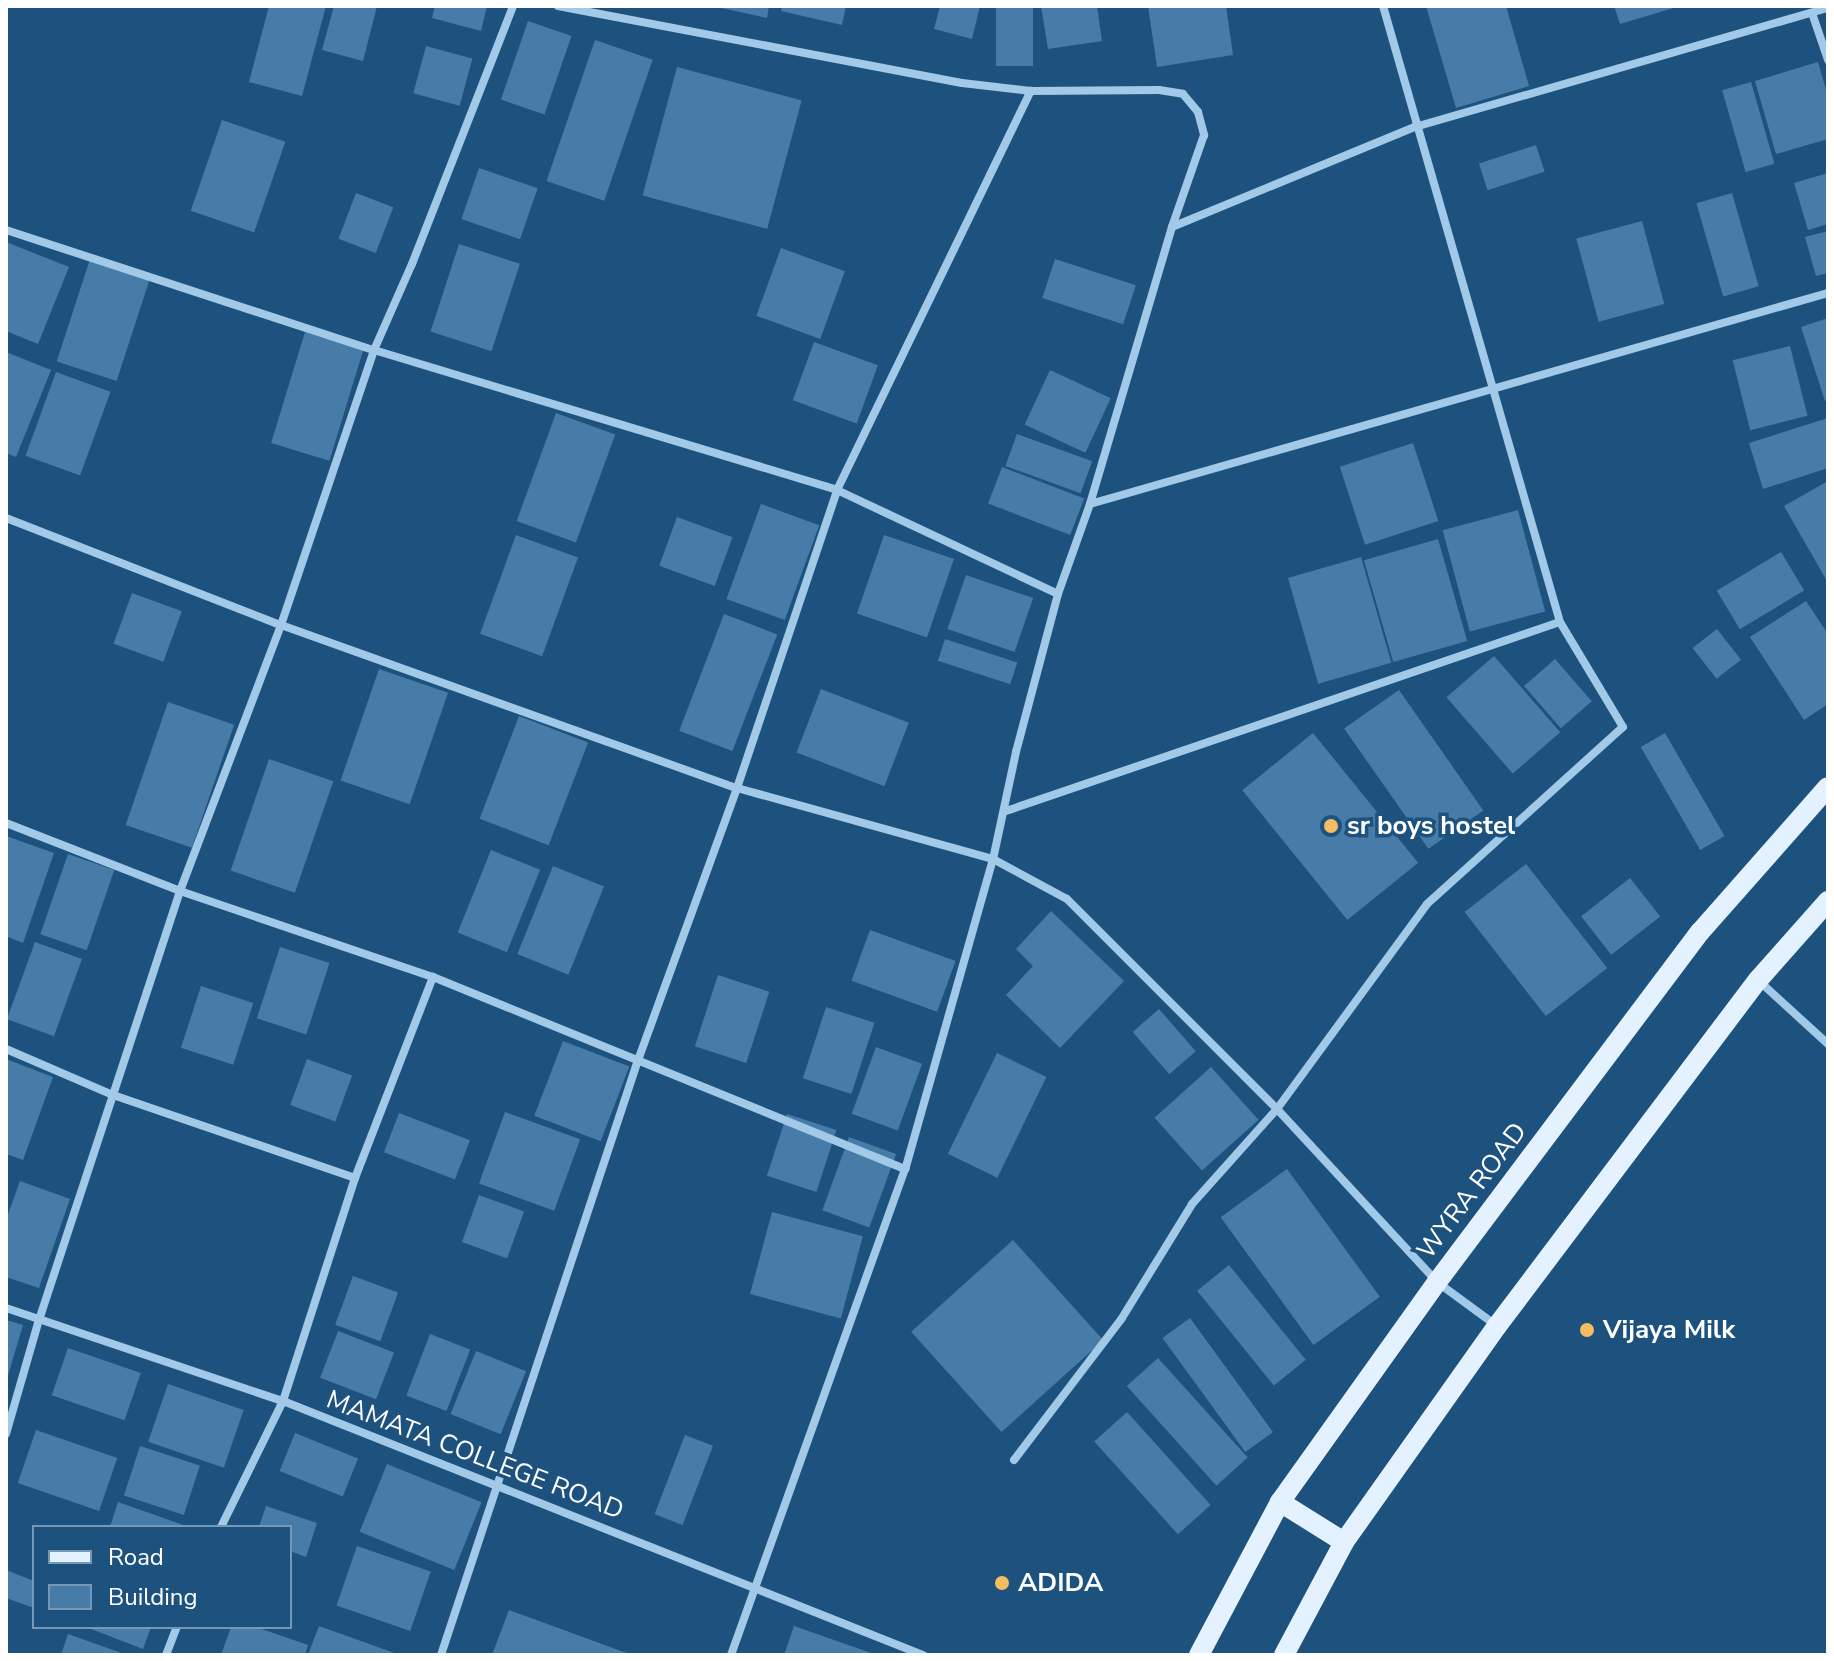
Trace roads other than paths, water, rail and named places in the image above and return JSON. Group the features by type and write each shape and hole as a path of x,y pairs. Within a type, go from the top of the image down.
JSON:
{"main road":[{"name":"WYRA ROAD","path":"1199,1655 1280,1502 1437,1282 1700,932 1828,787"},
{"path":"1284,1655 1344,1542 1497,1326 1758,980 1828,901"},
{"path":"1280,1502 1344,1542"}],"street":[{"path":"6,1434 39,1320 180,891 281,625 374,350 418,249 513,6"},
{"path":"558,6 962,83 1031,91 1159,90 1183,94 1198,112 1204,135 1172,227 1090,504 1058,594 1016,752 1006,811 905,1169 731,1655"},
{"path":"1014,1460 1122,1318 1192,1204 1277,1109 1427,904 1623,727 1560,622 1415,127 1392,29 1383,6"},
{"path":"1172,227 1415,127 1828,8"},
{"path":"1812,13 1828,60"},
{"path":"441,1655 637,1063 737,788 837,490 1031,91"},
{"path":"6,230 374,350 837,490 1058,594"},
{"path":"1090,504 1828,293"},
{"path":"6,518 281,625 737,788 993,859 1067,899 1277,1109 1437,1282 1497,1326"},
{"path":"1006,811 1560,622"},
{"path":"6,823 180,891 433,977 637,1063 905,1169"},
{"path":"222,1525 283,1401 355,1178 433,977"},
{"path":"1758,980 1828,1044"},
{"path":"6,1049 113,1095 355,1178"},
{"name":"MAMATA COLLEGE ROAD","path":"6,1308 283,1401 923,1655"},
{"path":"166,1655 176,1629"}],"place":[{"name":"sr boys hostel","path":"1331,826"},
{"name":"Vijaya Milk","path":"1587,1330"},
{"name":"ADIDA","path":"1002,1583"}]}
